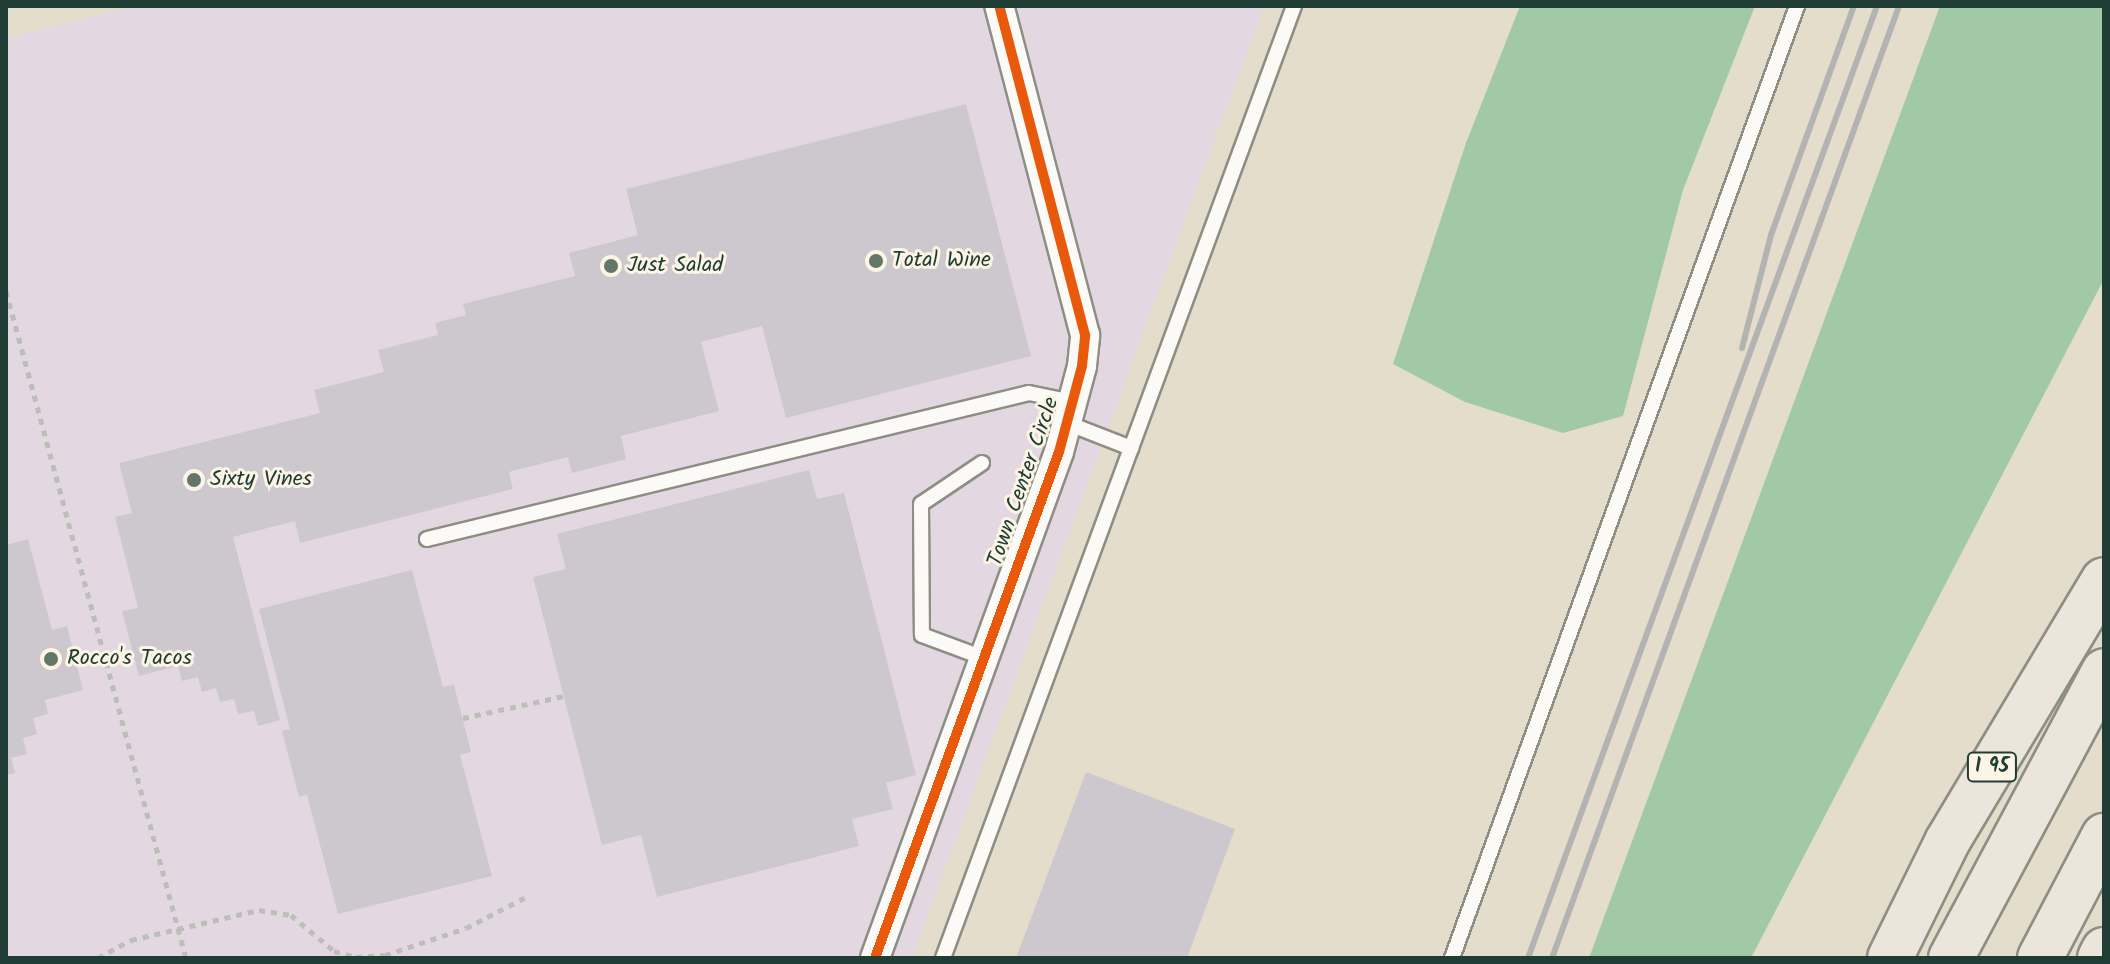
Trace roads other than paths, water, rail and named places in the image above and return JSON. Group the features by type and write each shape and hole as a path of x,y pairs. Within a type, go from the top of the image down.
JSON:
{"highway":[{"name":"I 95","path":"1890,958 1947,842 2104,580"},
{"path":"1951,958 2104,671"},
{"path":"2040,958 2104,836"},
{"path":"2100,958 2104,950"}],"street":[{"name":"Town Center Circle","path":"875,958 1070,412 1085,335 999,6"}],"lane":[{"path":"943,958 1294,6"},
{"path":"1452,958 1797,6"},
{"path":"427,539 1029,393 1070,412 1131,448"},
{"path":"982,463 921,504 922,635 984,658"}],"railway":[{"path":"1742,348 1771,235 1854,6"},
{"path":"1528,958 1877,6"},
{"path":"1552,958 1899,6"}],"place":[{"name":"Total Wine","path":"876,261"},
{"name":"Just Salad","path":"611,266"},
{"name":"Sixty Vines","path":"194,480"},
{"name":"Rocco's Tacos","path":"51,659"}]}
